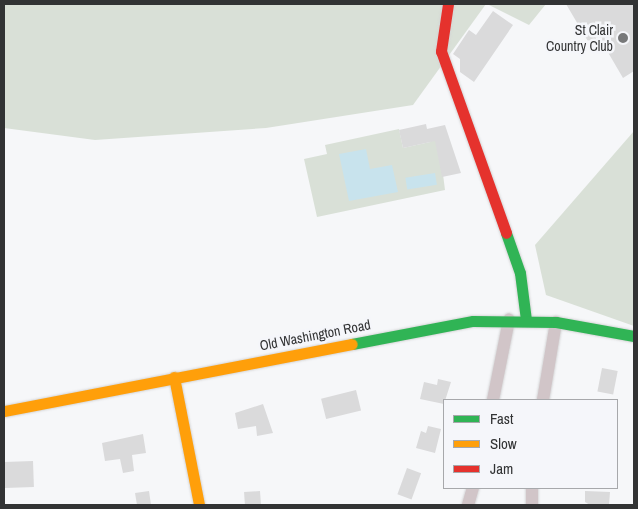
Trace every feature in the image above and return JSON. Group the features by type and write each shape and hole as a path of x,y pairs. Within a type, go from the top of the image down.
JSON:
{"street":[{"path":"448,4 441,51 514,255 525,294 526,320"},
{"path":"493,399 509,320"},
{"name":"Old Washington Road","path":"4,411 473,321 526,320 556,322 634,336"},
{"path":"542,399 556,322"},
{"path":"174,377 199,505"},
{"path":"468,505 473,489"},
{"path":"532,489 532,505"}],"shaded area":[{"path":"4,4 486,4 413,105 266,128 95,140 4,128"},
{"path":"487,4 546,4 529,25"},
{"path":"399,129 403,148 430,142 438,135 445,190 317,217 304,159 327,154 325,145"},
{"path":"634,131 634,326 546,295 535,245"}],"water":[{"path":"366,149 370,169 392,165 398,192 349,201 339,154"},
{"path":"435,173 437,185 407,190 405,178"}],"building":[{"name":"St Clair Country Club","path":"566,4 634,4 634,71 623,78 599,37 589,43"},
{"path":"493,11 513,25 474,82 460,72 460,59 453,54 469,30 476,35"},
{"path":"426,124 427,129 445,125 461,173 442,177 435,141 403,148 399,130"},
{"path":"602,368 618,371 613,395 597,392"},
{"path":"438,379 451,382 446,399 443,399 443,404 420,399 424,382 437,385"},
{"path":"356,390 361,410 326,419 321,399"},
{"path":"263,404 273,433 257,436 256,426 238,429 235,413"},
{"path":"428,426 441,429 435,453 416,448 421,431 426,433"},
{"path":"143,434 146,453 132,455 134,471 123,473 120,459 105,461 102,443"},
{"path":"33,461 34,487 5,488 4,462"},
{"path":"407,468 421,473 412,499 397,494"},
{"path":"149,491 151,505 137,505 135,493"},
{"path":"260,491 261,505 245,505 244,492"},
{"path":"585,491 610,492 609,505 590,505 585,502"}],"traffic: fast":[{"path":"506,233 520,273 526,320"},
{"path":"352,344 473,321 556,322 634,336"}],"traffic: slow":[{"path":"4,411 352,344"},
{"path":"174,377 199,505"}],"traffic: jam":[{"path":"448,4 441,51 506,233"}],"place":[{"name":"St Clair Country Club","path":"623,38"}]}
